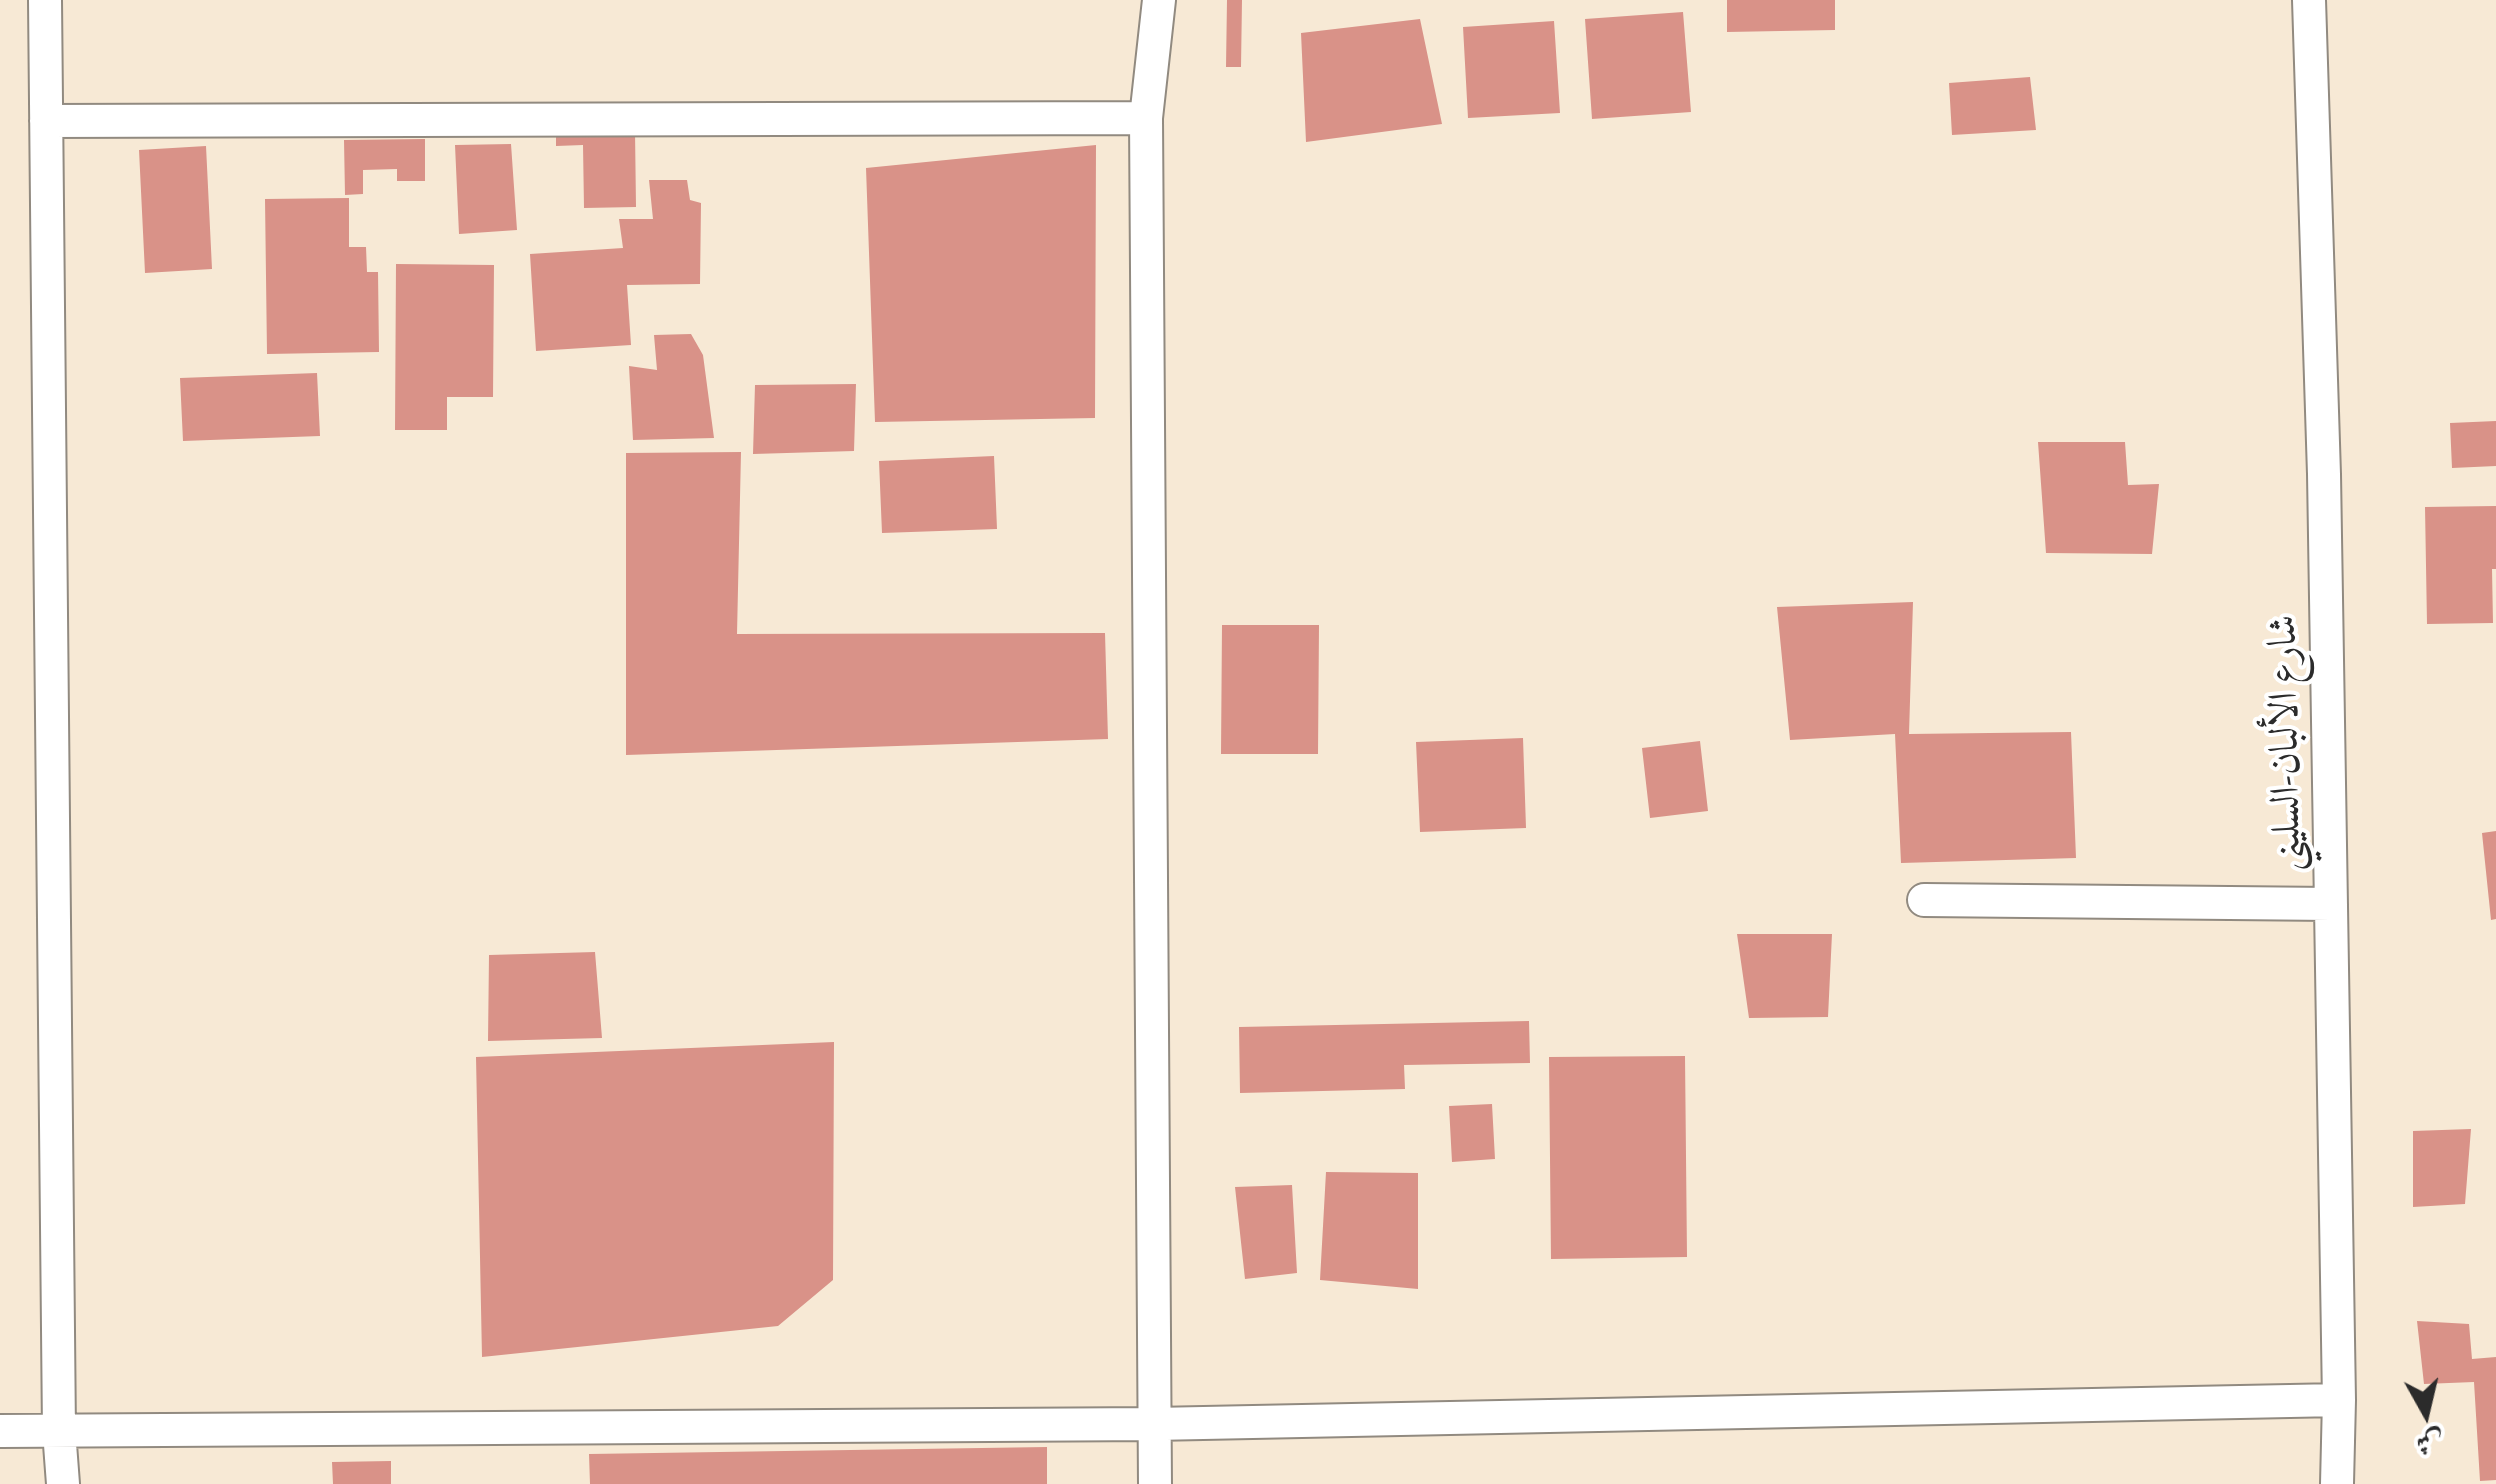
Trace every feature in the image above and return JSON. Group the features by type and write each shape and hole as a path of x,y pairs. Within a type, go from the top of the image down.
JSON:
{"street":[{"path":"45,0 62,1484"},
{"path":"1156,1484 1146,118 1159,0"},
{"name":"شارع الألبان-السليني","path":"2309,0 2324,494 2337,1484"},
{"path":"46,121 1146,118"},
{"path":"1924,900 2330,904"},
{"path":"0,1431 1154,1424 2338,1400"}],"building":[{"path":"1227,0 1242,0 1241,67 1226,67"},
{"path":"1727,0 1835,0 1835,30 1727,32"},
{"path":"1683,12 1691,112 1592,119 1585,19"},
{"path":"1420,19 1442,124 1306,142 1301,33"},
{"path":"1554,21 1560,113 1468,118 1463,27"},
{"path":"2030,77 2036,130 1952,135 1949,83"},
{"path":"635,131 636,207 584,208 583,145 556,146 556,133"},
{"path":"425,139 425,181 397,181 397,169 363,170 363,194 345,195 344,140"},
{"path":"511,144 517,230 459,234 455,145"},
{"path":"1096,145 1095,418 875,422 866,168"},
{"path":"206,146 212,269 145,273 139,150"},
{"path":"649,180 687,180 690,200 701,203 700,284 627,285 631,345 536,351 530,254 623,248 619,219 653,219"},
{"path":"349,198 349,247 366,247 367,272 378,272 379,352 267,354 265,199"},
{"path":"396,264 494,265 493,397 447,397 447,430 395,430"},
{"path":"691,334 703,355 714,438 633,440 629,366 657,370 654,335"},
{"path":"317,373 320,436 183,441 180,378"},
{"path":"856,384 854,451 753,454 755,385"},
{"path":"2496,421 2496,466 2452,468 2450,423"},
{"path":"2038,442 2125,442 2128,485 2159,484 2152,554 2046,553"},
{"path":"741,452 737,634 1105,633 1108,739 626,755 626,453"},
{"path":"994,456 997,529 882,533 879,461"},
{"path":"2496,506 2493,623 2427,624 2425,507"},
{"path":"1913,602 1909,734 2071,732 2076,858 1901,863 1895,734 1790,740 1777,607"},
{"path":"1222,625 1319,625 1318,754 1221,754"},
{"path":"1523,738 1526,828 1420,832 1416,742"},
{"path":"1700,741 1708,811 1650,818 1642,748"},
{"path":"2496,831 2496,919 2491,920 2482,833"},
{"path":"1737,934 1832,934 1828,1017 1749,1018"},
{"path":"595,952 602,1038 488,1041 489,955"},
{"path":"1529,1021 1530,1063 1404,1065 1405,1089 1240,1093 1239,1027"},
{"path":"834,1042 833,1280 778,1326 482,1357 476,1057"},
{"path":"1685,1056 1687,1257 1551,1259 1549,1057"},
{"path":"1492,1104 1495,1159 1452,1162 1449,1106"},
{"path":"2471,1129 2465,1204 2413,1207 2413,1131"},
{"path":"1326,1172 1418,1173 1418,1289 1320,1280"},
{"path":"1292,1185 1297,1273 1245,1279 1235,1187"},
{"path":"2417,1321 2469,1324 2472,1359 2496,1357 2496,1480 2480,1481 2474,1382 2424,1384"},
{"path":"1047,1447 1047,1484 590,1484 589,1454"},
{"path":"391,1461 391,1484 333,1484 332,1462"}]}
